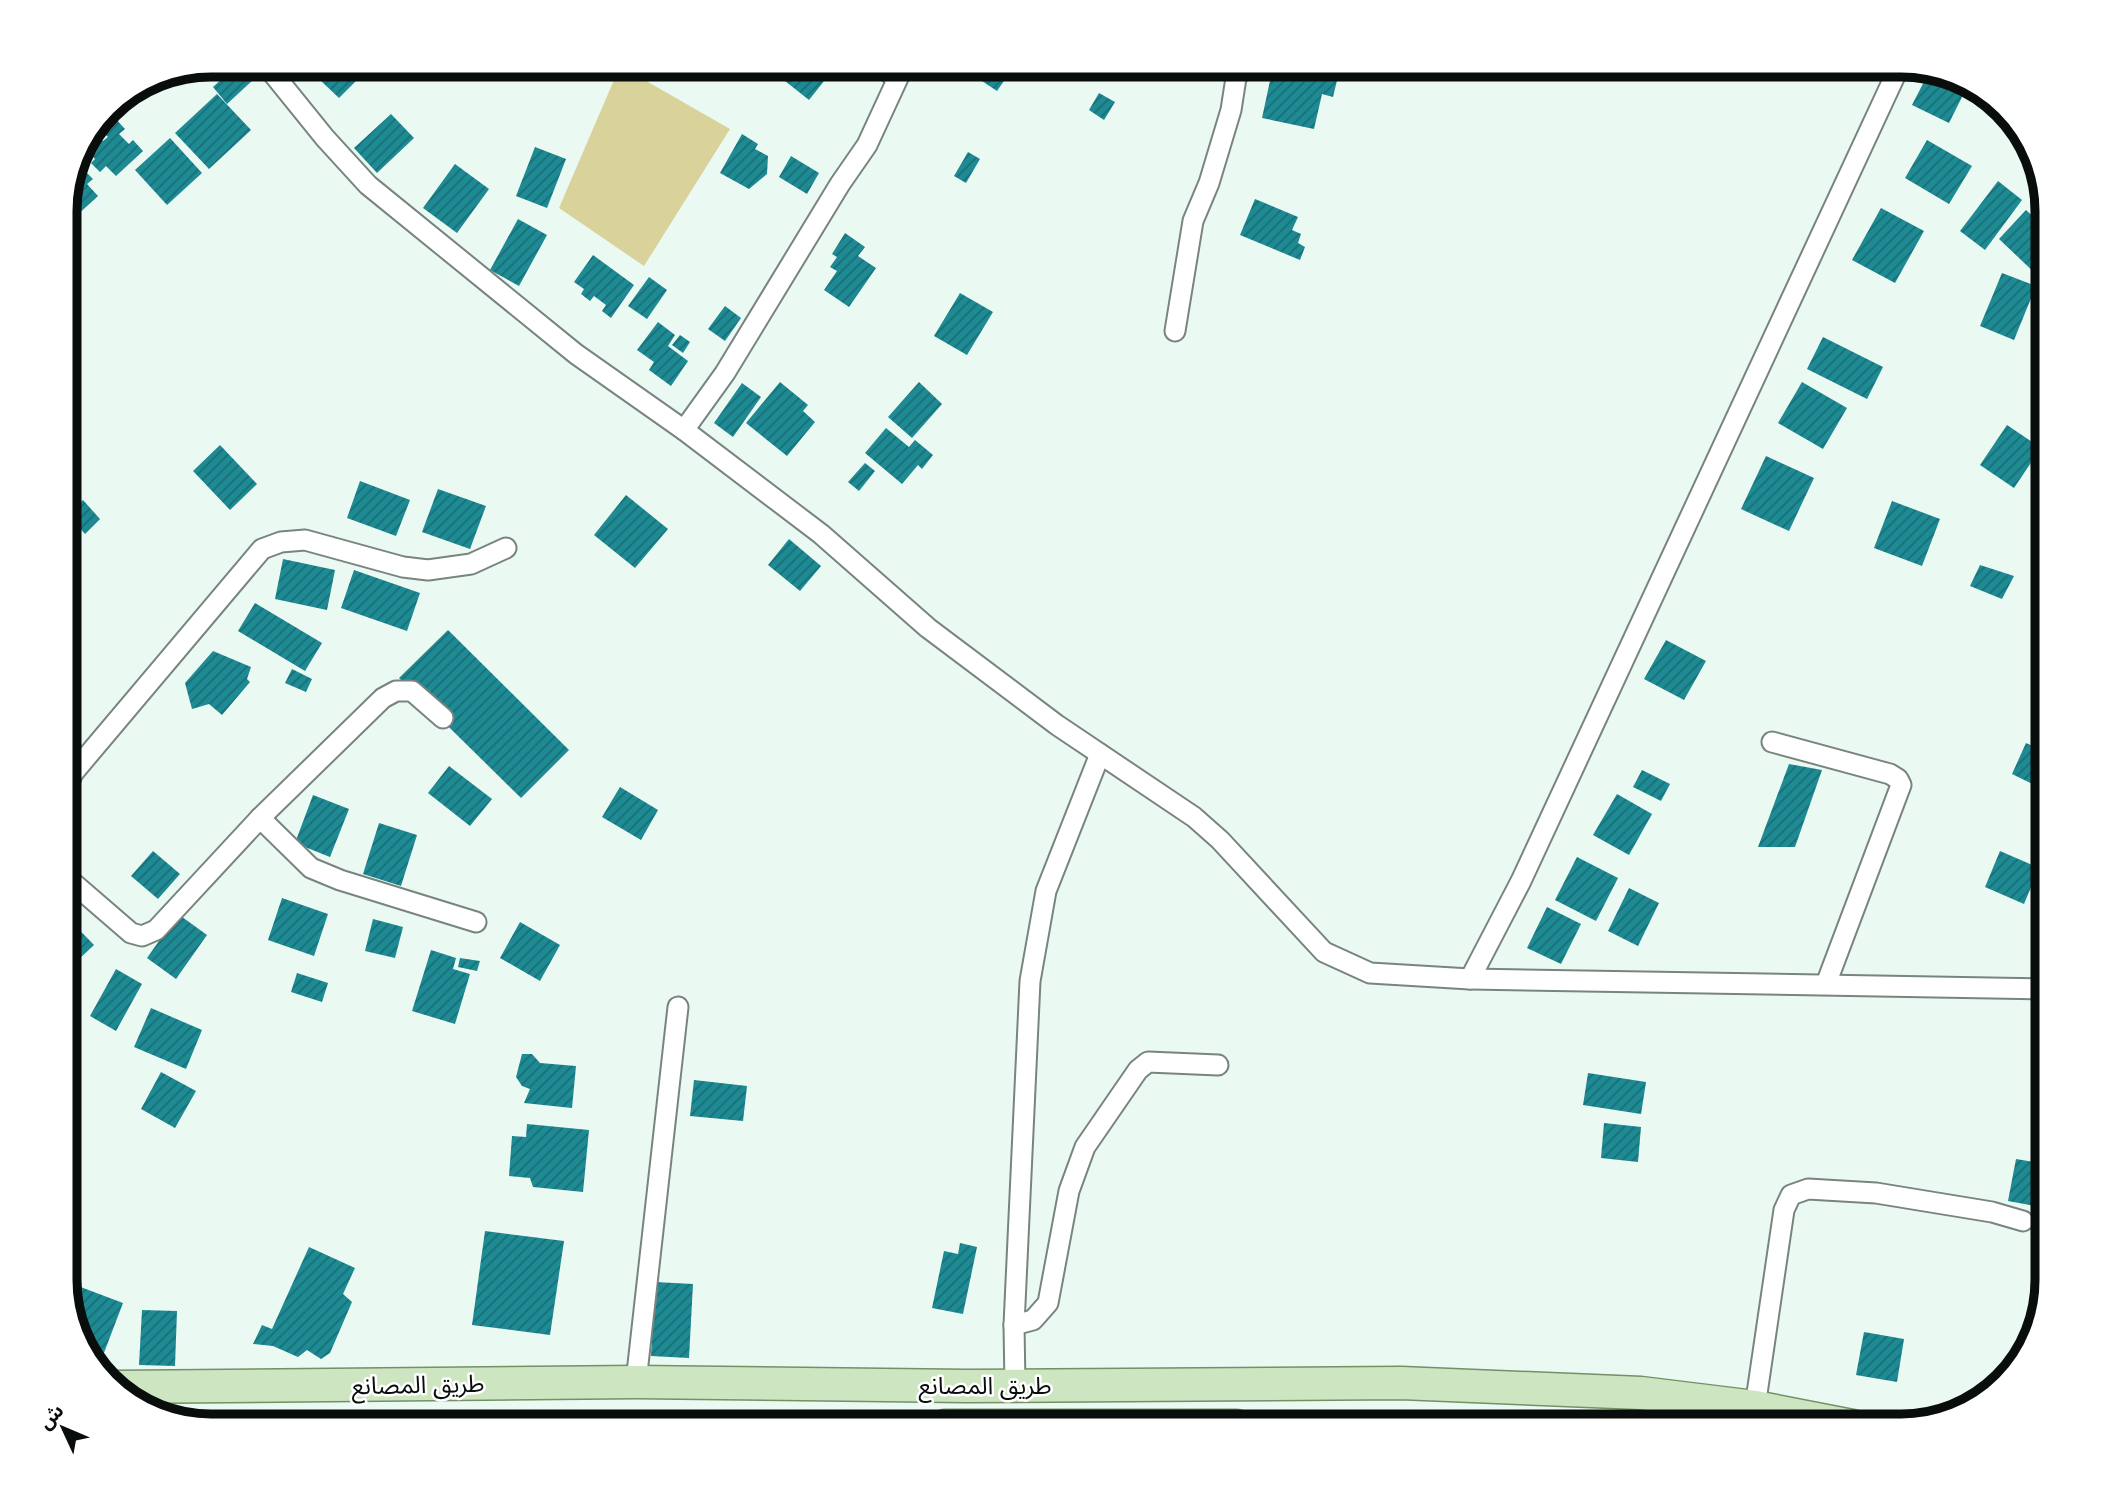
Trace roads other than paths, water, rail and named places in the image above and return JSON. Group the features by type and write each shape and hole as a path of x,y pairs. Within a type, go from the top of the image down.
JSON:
{"main road":[{"name":"طريق المصانع","path":"131,1387 636,1382 1015,1386 1401,1383 1641,1393 1755,1406 1794,1414"}],"street":[{"path":"277,77 325,138 368,185 576,354 684,430 821,534 929,628 1058,725 1155,790 1220,840 1324,952 1370,973 1470,979 2035,989"},
{"path":"684,430 725,373 840,184 867,145 898,77"},
{"path":"1175,331 1193,221 1209,183 1231,110 1237,77"},
{"path":"1470,979 1521,881 1763,363 1888,77"},
{"path":"77,768 262,549 281,542 304,540 403,567 428,570 471,564 506,548"},
{"path":"77,886 131,933 142,936 156,930 260,818 383,698 396,691 412,691 443,718"},
{"path":"1772,742 1890,774 1898,779 1901,785 1826,984"},
{"path":"1015,1386 1014,1325 1030,981 1046,891 1100,754"},
{"path":"260,818 311,868 340,880 476,922"},
{"path":"636,1382 678,1007"},
{"path":"1014,1325 1033,1320 1048,1303 1069,1191 1085,1147 1138,1070 1148,1062 1219,1065"},
{"path":"1755,1406 1784,1210 1791,1195 1808,1189 1876,1193 1992,1212 2023,1221"}]}
